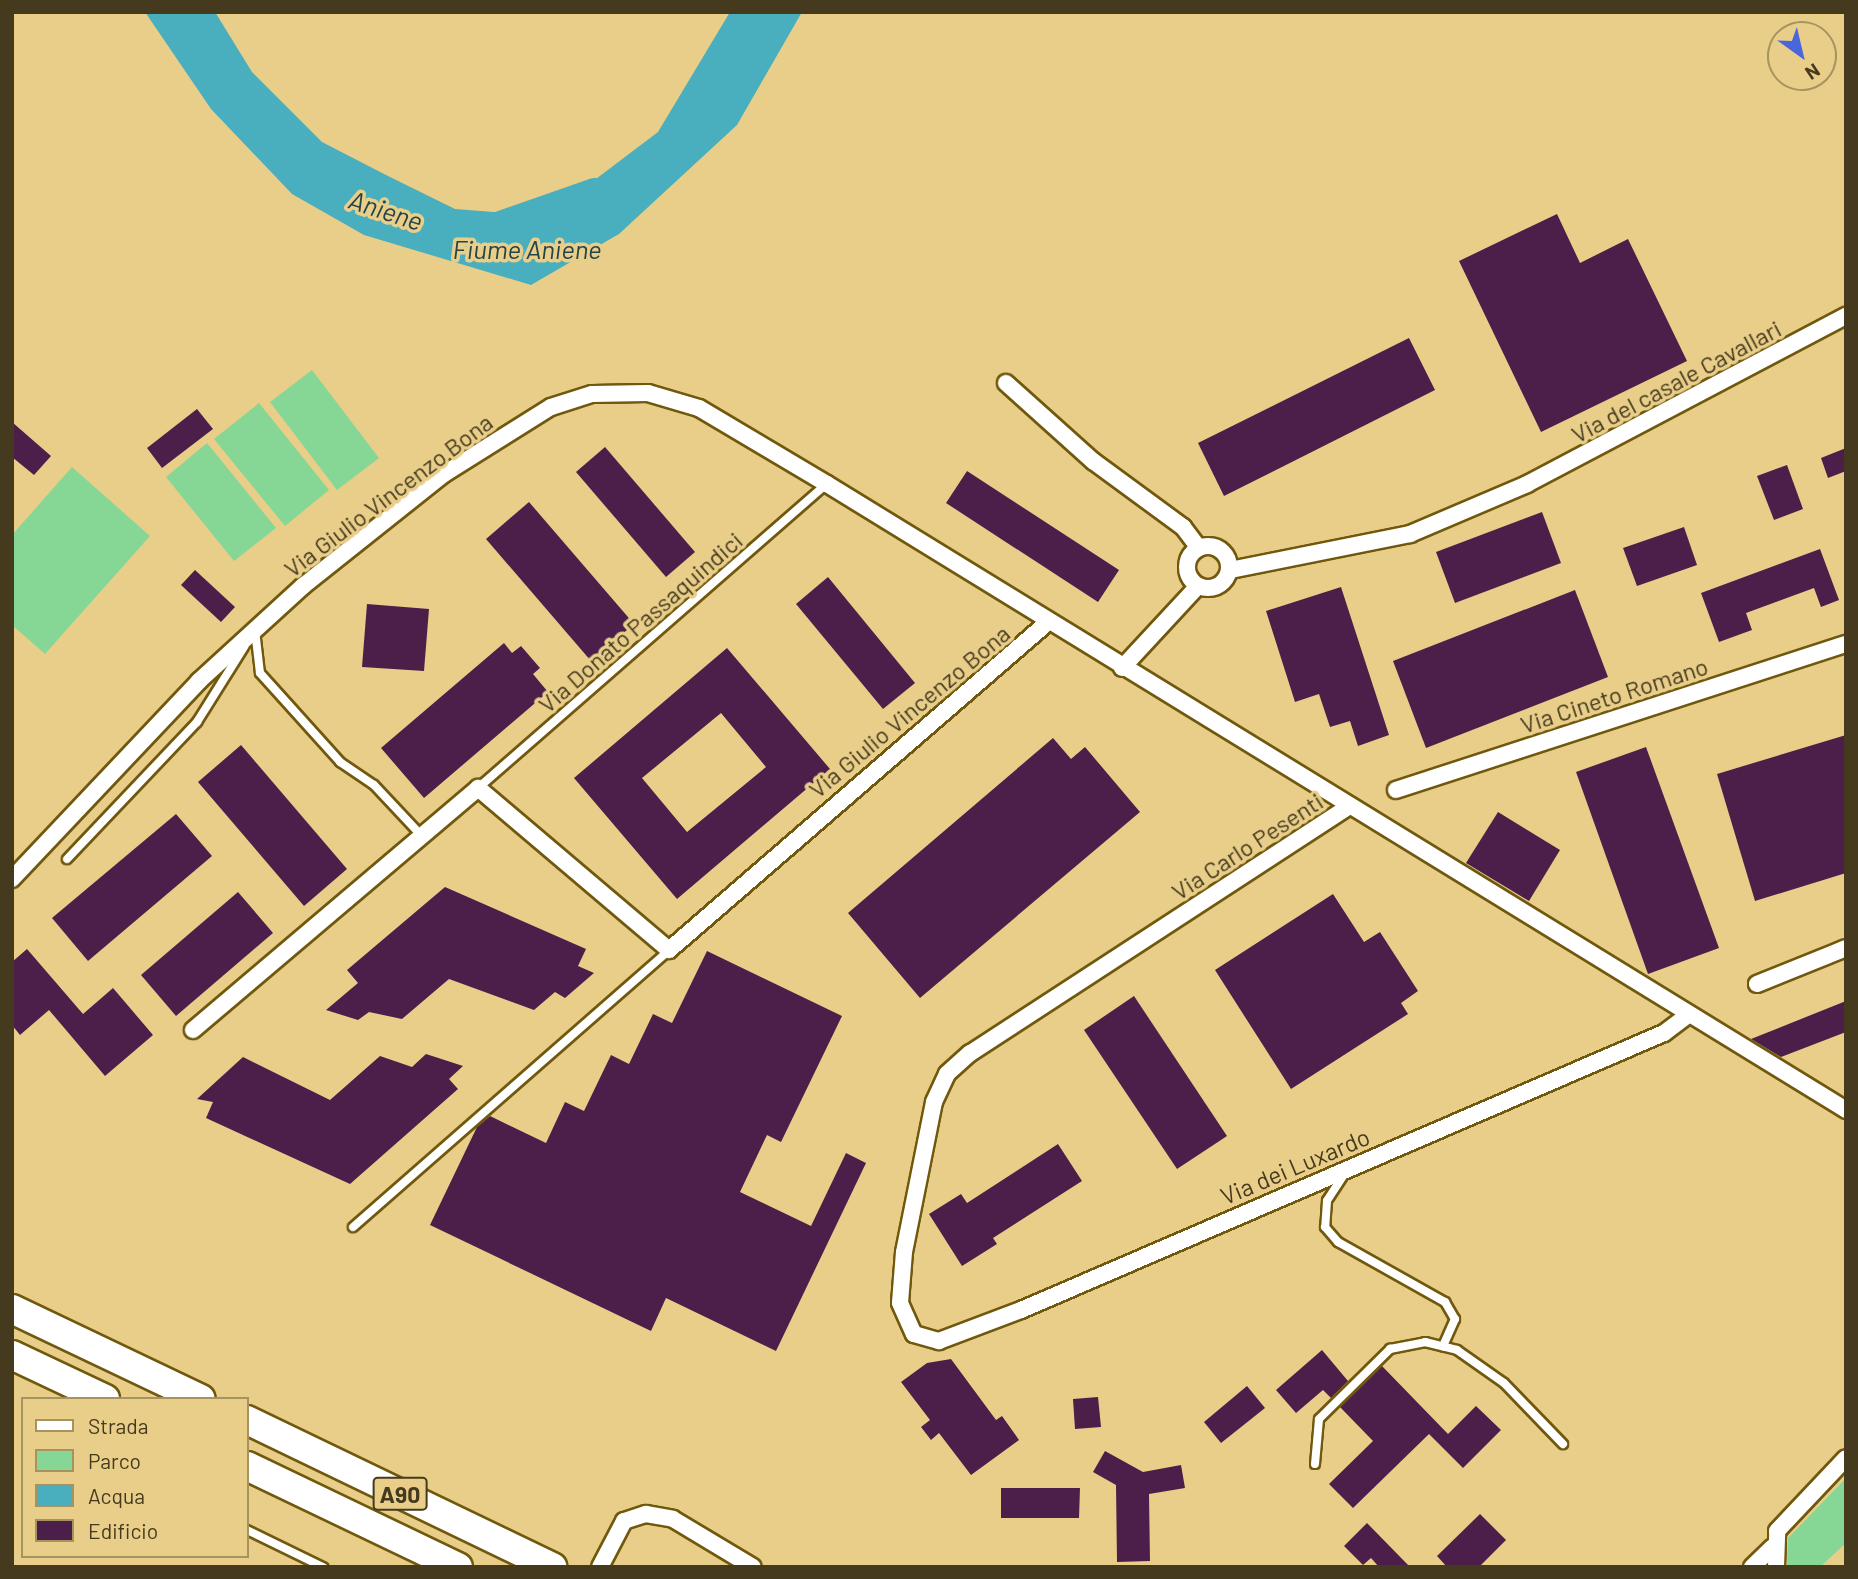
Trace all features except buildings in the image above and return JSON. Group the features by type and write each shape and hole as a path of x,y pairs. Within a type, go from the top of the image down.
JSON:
{"highway":[{"path":"12,1309 197,1397"},
{"path":"12,1354 101,1397"},
{"name":"A90","path":"248,1420 553,1567"},
{"name":"A90","path":"248,1466 458,1567"}],"street":[{"name":"Via del casale Cavallari","path":"1230,570 1391,541 1527,484 1846,316"},
{"path":"1006,383 1093,461 1183,527 1199,548 1224,552 1230,570 1218,586 1198,586 1122,668"},
{"name":"Via Giulio Vincenzo Bona","path":"12,879 255,630 444,474 530,418 592,394 675,398 827,484 1348,807"},
{"path":"1198,586 1187,563 1199,548"},
{"name":"Via Giulio Vincenzo Bona","path":"668,950 1048,622"},
{"name":"Via Cineto Romano","path":"1396,790 1846,644"},
{"path":"193,1030 478,788 668,950"},
{"name":"Via Carlo Pesenti","path":"914,1334 901,1310 905,1252 934,1102 947,1074 970,1053 1348,807 1846,1110"},
{"path":"1757,984 1846,948"},
{"name":"Via dei Luxardo","path":"914,1334 933,1341 964,1333 1664,1033 1689,1014"},
{"path":"1776,1567 1772,1548 1777,1531 1846,1458"},
{"path":"604,1559 624,1521 660,1515 753,1567"},
{"path":"1752,1567 1772,1548"}],"lane":[{"name":"Via Donato Passaquindici","path":"478,788 827,484"},
{"path":"255,630 260,673 340,762 374,785 421,835"},
{"path":"67,859 197,722 255,630"},
{"path":"353,1227 668,950"},
{"path":"1348,1169 1327,1201 1325,1227 1338,1242 1445,1302 1455,1318 1443,1346"},
{"path":"1315,1464 1319,1419 1390,1349 1425,1342 1443,1346 1504,1383 1563,1444"},
{"path":"248,1530 323,1567"}],"green space":[{"path":"312,370 379,458 337,490 270,402"},
{"path":"259,403 329,490 285,526 214,439"},
{"path":"207,443 276,528 234,561 166,477"},
{"path":"72,467 150,536 45,654 12,625 12,535"},
{"path":"1846,1478 1846,1543 1820,1567 1787,1567 1788,1538"}],"water":[{"name":"Fiume Aniene","path":"145,12 215,12 252,72 322,142 386,175 455,209 547,216 658,132 730,12 802,12 737,125 619,234 531,285 364,235 292,194 211,109"}],"waterway":[{"name":"Aniene","path":"500,227 594,194"}]}
